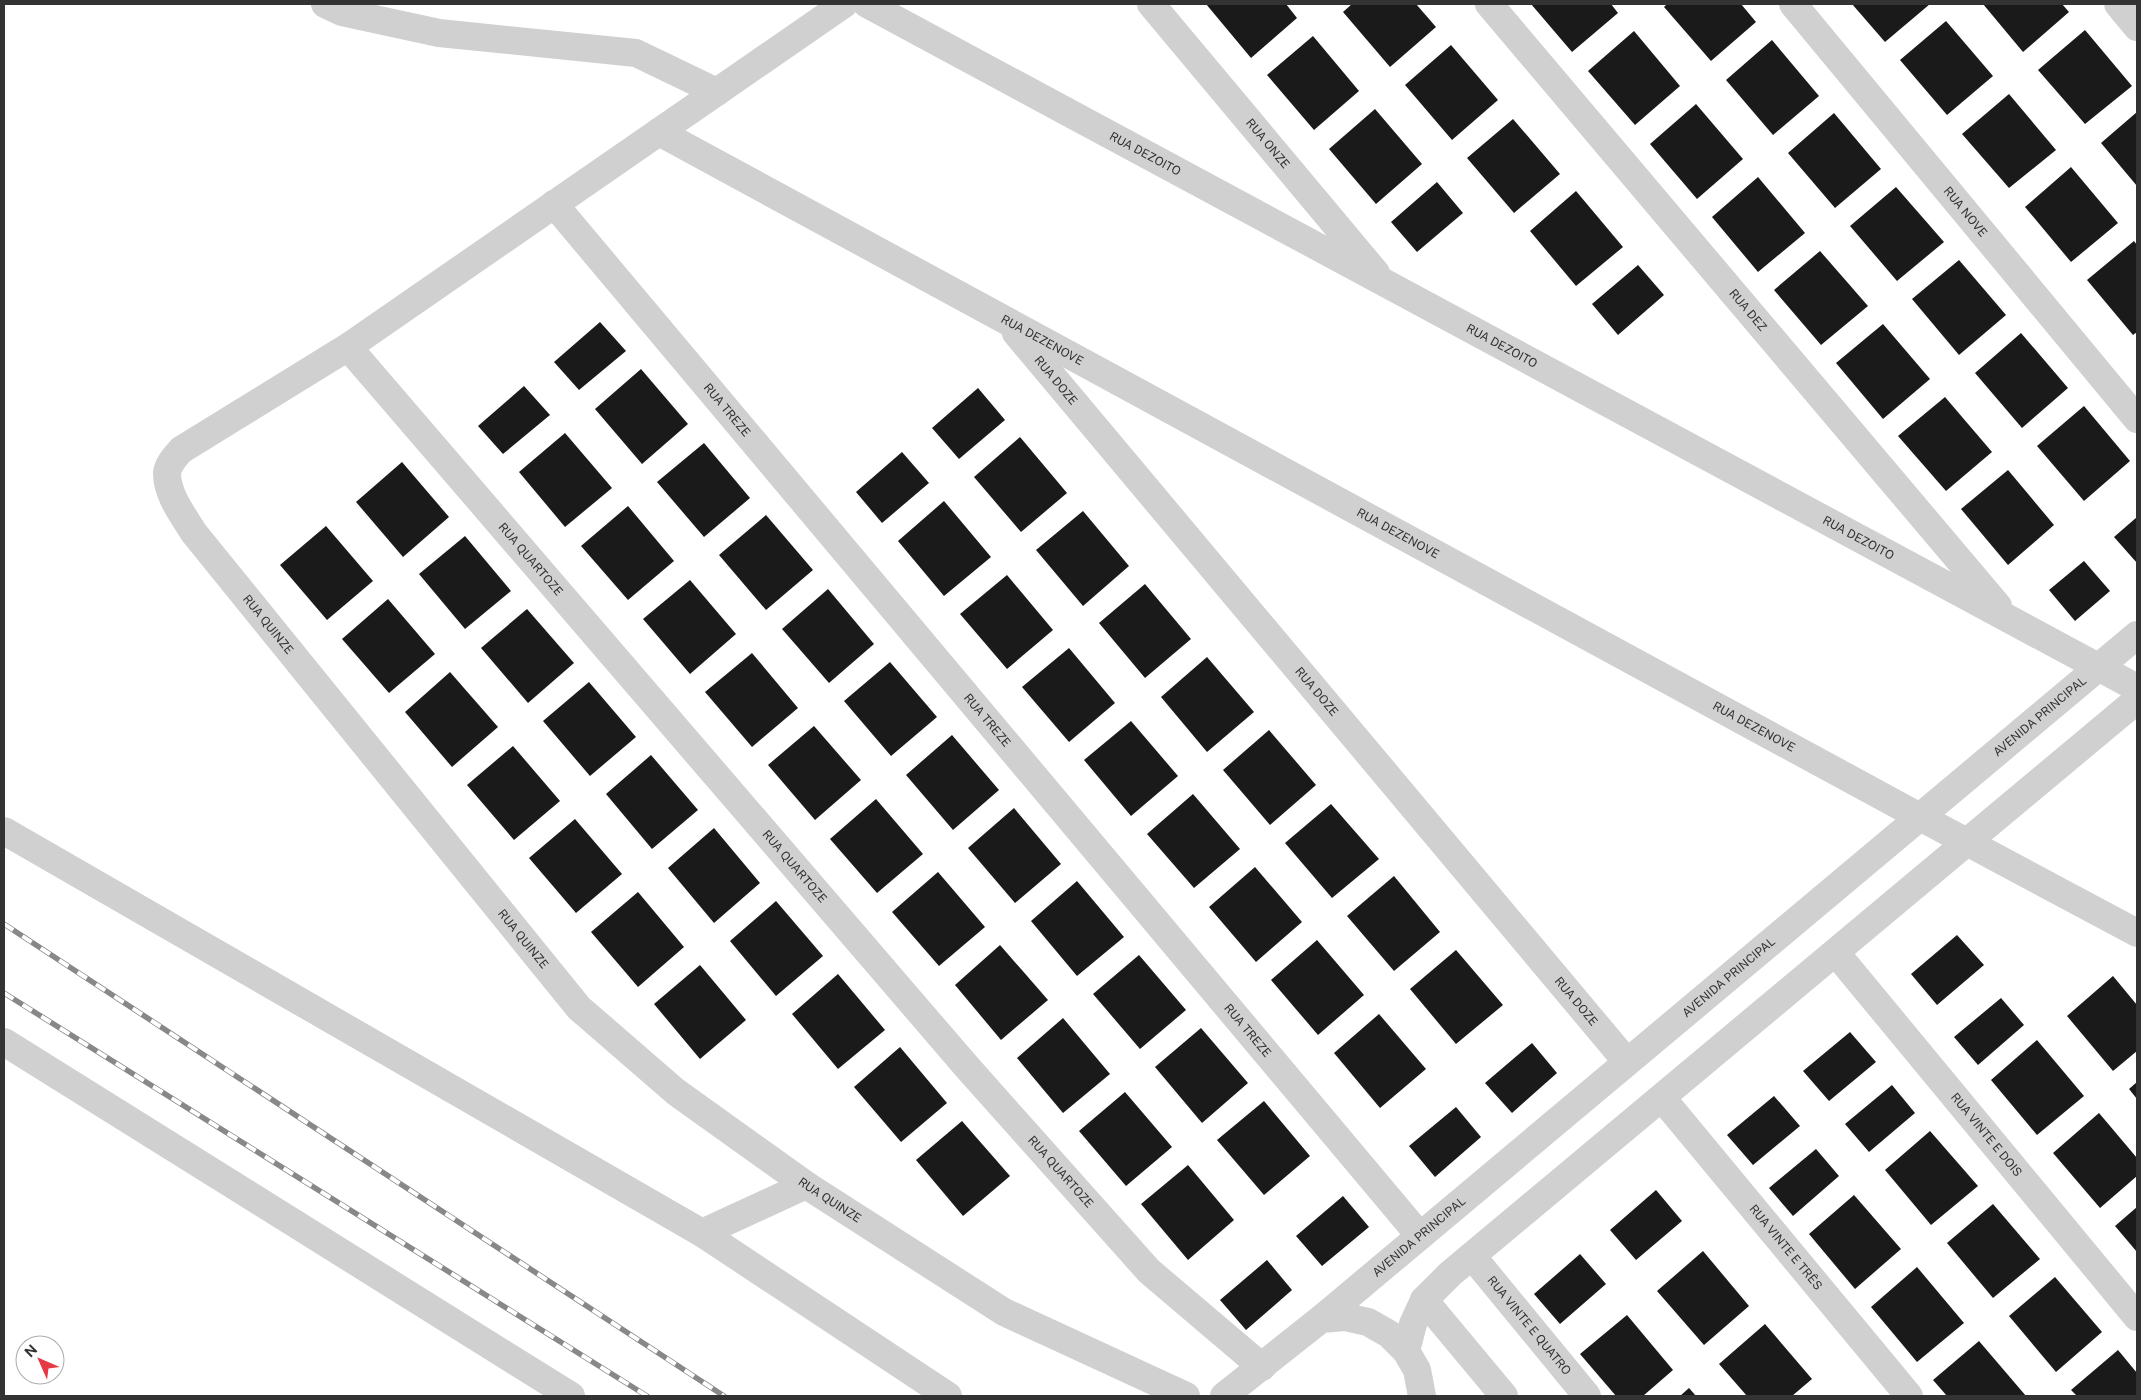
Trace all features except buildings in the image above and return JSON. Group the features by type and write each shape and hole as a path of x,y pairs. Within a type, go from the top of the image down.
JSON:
{"street":[{"path":"325,4 342,12 438,33 636,53 717,92"},
{"name":"RUA QUINZE","path":"844,4 348,347 180,450 171,462 167,472 174,500 194,533 579,1008 676,1092 806,1185 1004,1312 1186,1396"},
{"name":"RUA DEZOITO","path":"867,4 2137,688"},
{"name":"RUA ONZE","path":"1151,4 1385,284"},
{"name":"RUA DEZ","path":"1489,4 2008,618"},
{"name":"RUA NOVE","path":"1793,4 2137,419"},
{"path":"2118,4 2137,26"},
{"name":"RUA DEZENOVE","path":"659,132 2137,933"},
{"name":"RUA TREZE","path":"554,204 1420,1236"},
{"name":"RUA DOZE","path":"1006,321 1627,1062"},
{"name":"RUA QUARTOZE","path":"348,347 967,1067 1123,1242 1149,1271 1262,1367"},
{"name":"AVENIDA PRINCIPAL","path":"1224,1396 1321,1319 2137,635"},
{"path":"1406,1351 1424,1300 1450,1274 2137,700"},
{"path":"4,831 702,1233 948,1396"},
{"name":"RUA VINTE E DOIS","path":"1836,952 2137,1317"},
{"path":"4,1042 571,1396"},
{"name":"RUA VINTE E TRÊS","path":"1662,1098 1908,1396"},
{"path":"702,1233 806,1185"},
{"name":"RUA VINTE E QUATRO","path":"1472,1256 1587,1396"},
{"path":"1424,1300 1504,1396"},
{"path":"1321,1319 1345,1317 1368,1322 1389,1334 1406,1351 1417,1370 1422,1396"},
{"path":"1255,1396 1262,1367"}],"railway":[{"path":"4,924 724,1396"},
{"path":"4,993 647,1396"}]}
